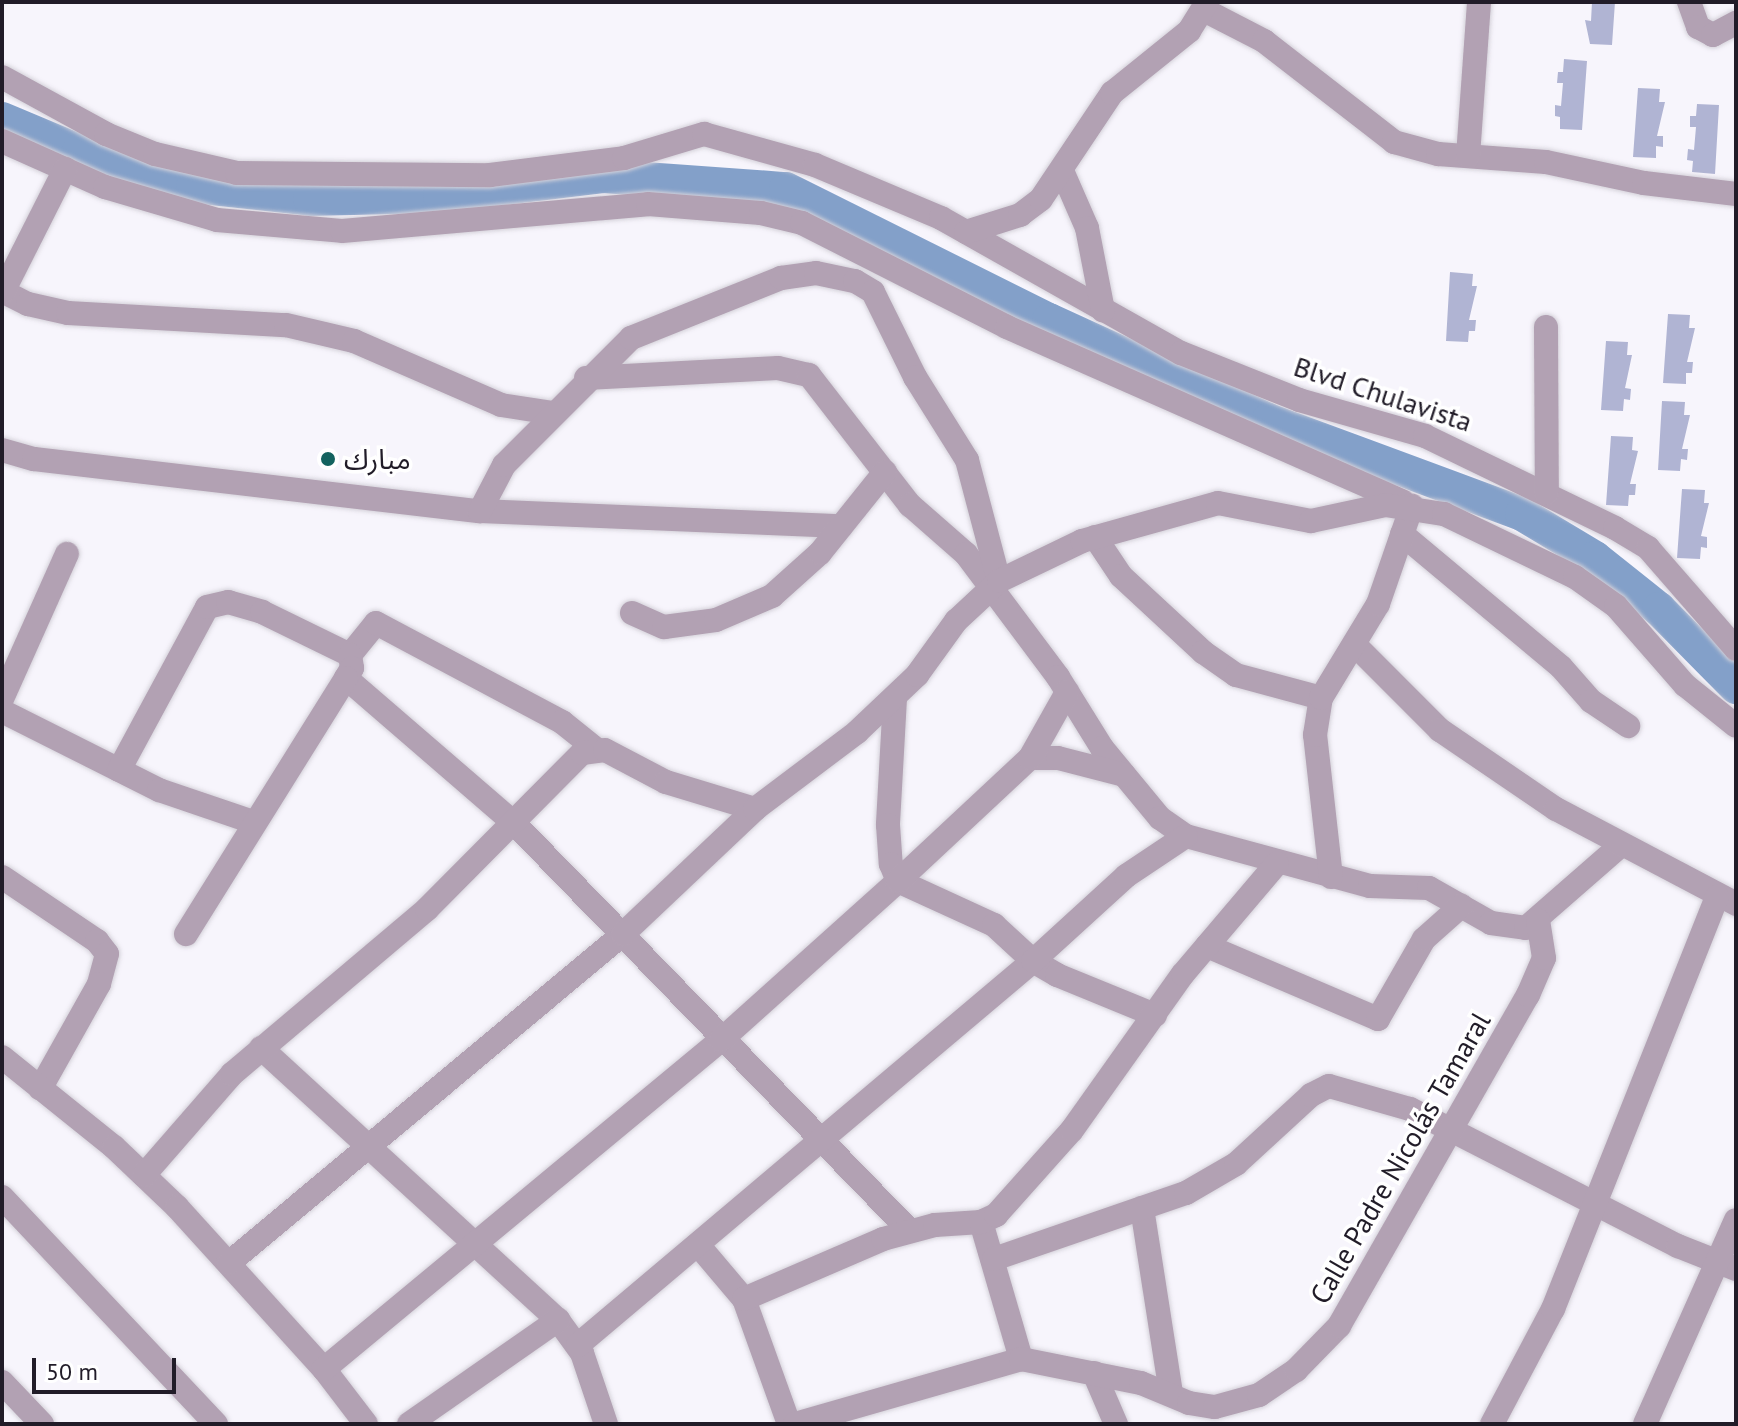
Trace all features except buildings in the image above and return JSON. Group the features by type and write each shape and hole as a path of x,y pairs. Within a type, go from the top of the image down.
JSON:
{"street":[{"path":"1468,156 1479,2"},
{"path":"1689,2 1698,27 1713,35 1736,23"},
{"path":"966,232 1020,215 1063,173 1112,93 1189,31 1205,6 1264,41 1382,136 1412,149 1546,162 1644,183 1736,194"},
{"name":"Blvd Chulavista","path":"2,77 106,134 208,169 271,175 490,175 612,160 686,136 720,135 815,165 966,232 1181,353 1299,400 1425,436 1547,493 1648,548 1736,649"},
{"path":"2,141 105,187 217,220 342,231 648,204 761,213 802,223 1007,327 1412,506 1444,514 1575,577 1616,606 1685,685 1736,726"},
{"path":"65,169 2,291 28,304 68,313 286,325 354,341 501,405 553,413"},
{"path":"1063,173 1087,228 1103,310"},
{"path":"480,511 504,465 586,378 631,338 781,278 816,273 855,281 873,292 915,377 967,460 994,586"},
{"path":"1546,327 1547,493"},
{"path":"586,378 778,368 809,375 910,505 966,554 994,586 1124,775 1160,818 1186,836 1370,886 1429,888 1491,923 1526,928 1620,846"},
{"path":"2,450 34,459 480,511 841,526"},
{"path":"632,613 664,627 716,620 772,596 841,526 885,472"},
{"path":"229,1263 623,934 755,809 895,698 956,621 994,586 1095,537 1218,503 1311,521 1385,505 1412,506"},
{"path":"1331,877 1315,735 1321,698 1356,646 1378,604 1412,506"},
{"path":"1402,534 1561,667 1591,701 1628,726"},
{"path":"1095,537 1121,576 1203,652 1236,675 1321,698"},
{"path":"2,699 67,554"},
{"path":"119,770 207,607 228,602 262,612 348,667 514,823 817,1139 909,1230"},
{"path":"186,934 376,623 562,722 596,749 666,782 755,809"},
{"path":"1356,646 1440,730 1620,846 1726,900 1632,1101 1596,1205 1553,1309 1492,1424"},
{"path":"324,1369 721,1040 898,881 1030,758 1067,692"},
{"path":"895,698 889,836 898,881"},
{"path":"2,711 119,770 253,822"},
{"path":"144,1175 190,1116 261,1048 427,909 582,753 596,749"},
{"path":"1030,758 1058,758 1124,775"},
{"path":"578,1345 699,1246 817,1139 1033,961 1126,876 1186,836"},
{"path":"744,1299 909,1230 981,1222 1021,1191 1062,1142 1207,946 1277,863"},
{"path":"2,877 97,941 107,954 99,984 40,1089"},
{"path":"898,881 994,925 1033,961 1155,1015"},
{"path":"1207,946 1378,1019 1424,939 1461,906"},
{"name":"Calle Padre Nicolás Tamaral","path":"792,1424 1021,1359 1094,1373 1215,1407 1259,1395 1296,1370 1339,1326 1544,958 1538,920"},
{"path":"261,1048 476,1241 558,1320 578,1345 606,1424"},
{"path":"2,1057 144,1175 229,1263 324,1369 366,1424"},
{"path":"994,1259 1186,1193 1236,1164 1311,1095 1329,1086 1410,1109 1596,1205 1726,1264"},
{"path":"2,1197 216,1424"},
{"path":"1142,1208 1171,1393"},
{"path":"1645,1424 1726,1264 1736,1220"},
{"path":"981,1222 1021,1359"},
{"path":"699,1246 744,1299 792,1424"},
{"path":"409,1424 558,1320"},
{"path":"1094,1373 1116,1424"},
{"path":"2,1382 42,1424"}],"waterway":[{"path":"2,119 79,151 193,186 310,199 440,196 603,176 786,189 1049,320 1268,420 1522,514 1595,558 1659,609 1736,687"}],"place":[{"name":"مبارك","path":"328,459"}]}
